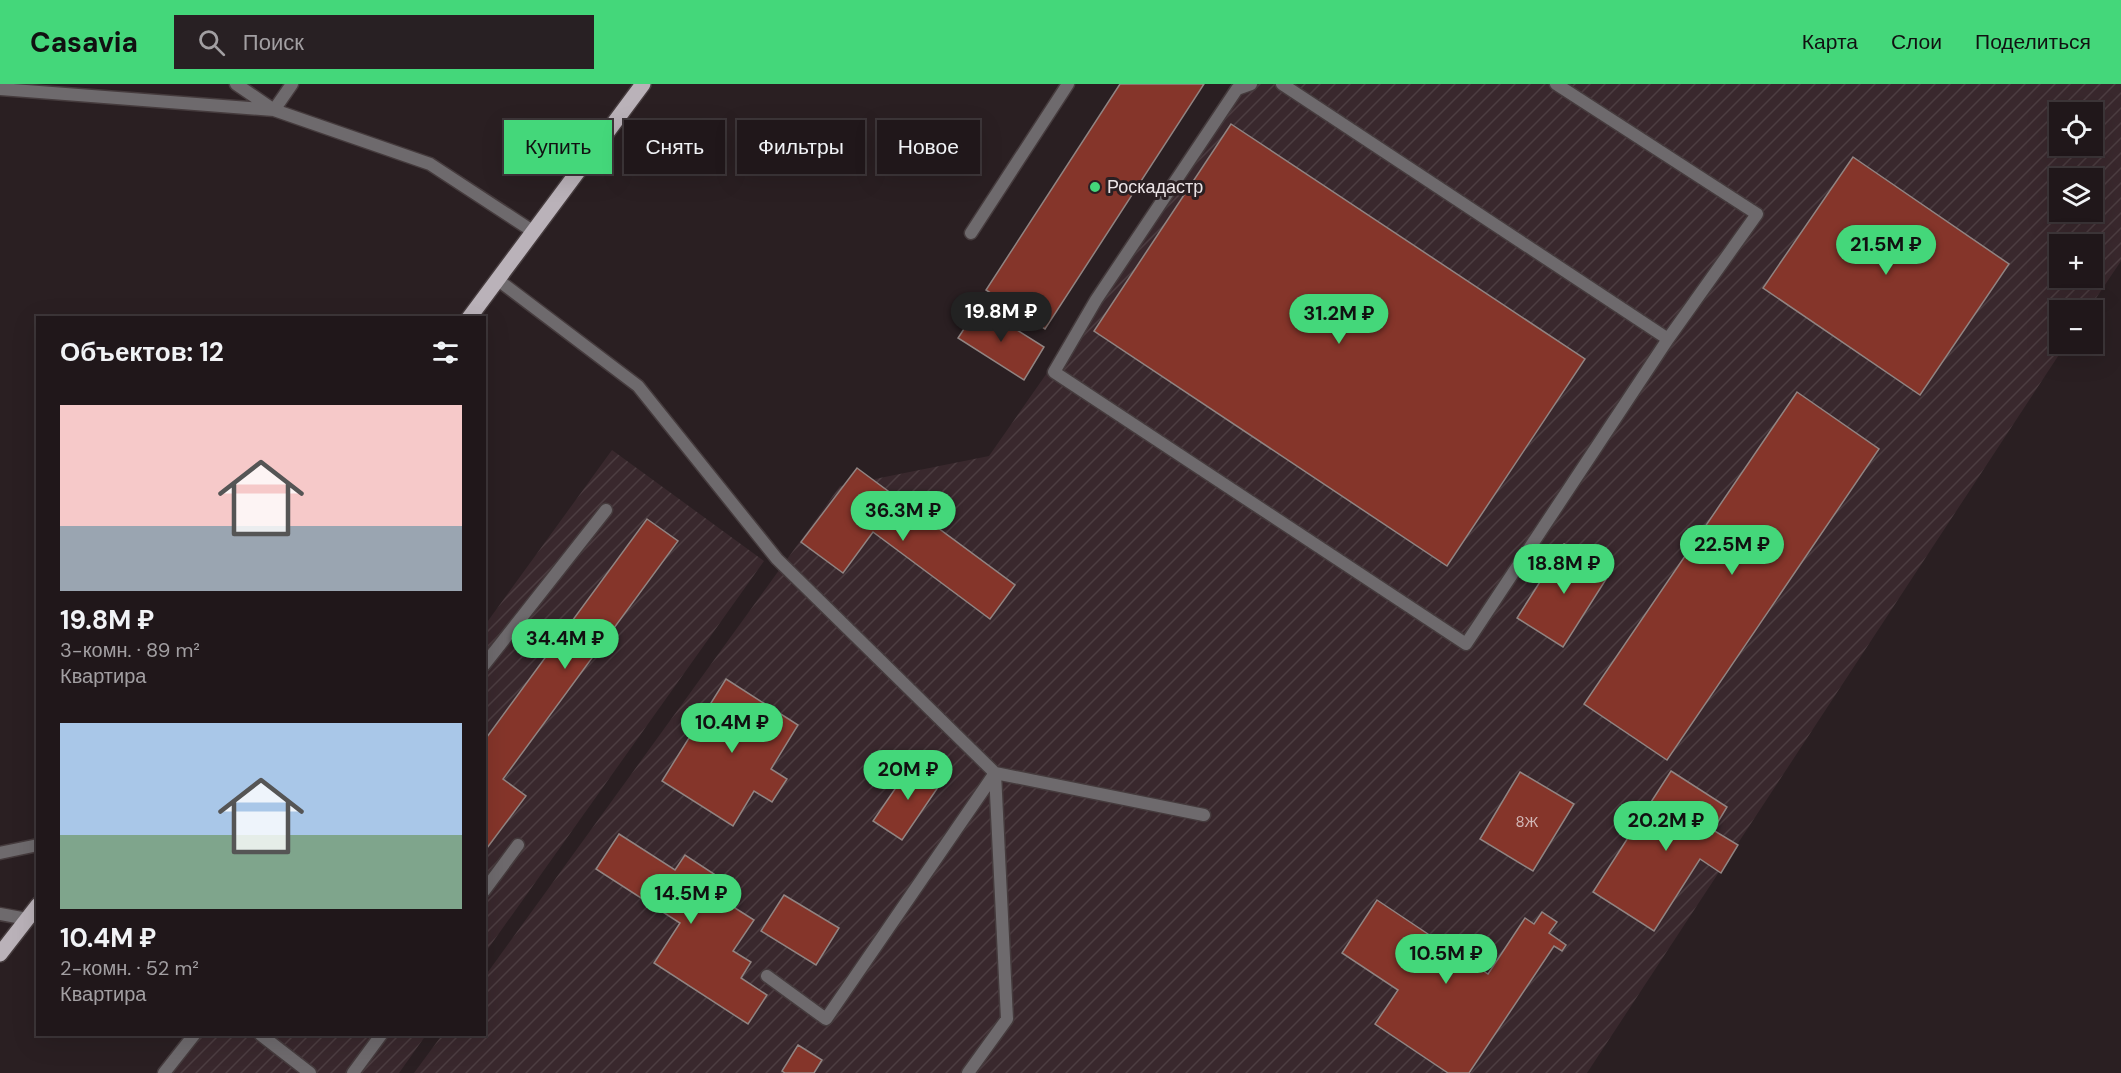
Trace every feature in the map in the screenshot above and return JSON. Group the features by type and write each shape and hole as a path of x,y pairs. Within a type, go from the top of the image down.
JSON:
{"main road":[{"path":"471,316 643,84"},
{"path":"0,954 36,908"}],"lane":[{"path":"236,84 274,110"},
{"path":"274,110 292,84"},
{"path":"971,233 1068,84"},
{"path":"1251,84 1237,88 1096,300 1054,372 1466,644 1668,339 1757,214 1556,84"},
{"path":"1282,84 1668,339"},
{"path":"0,89 274,110 430,164 534,232"},
{"path":"498,280 638,386 777,559 995,772 1204,815"},
{"path":"486,662 606,510"},
{"path":"767,976 826,1019 995,772"},
{"path":"968,1073 1006,1020 995,772"},
{"path":"486,888 518,845"},
{"path":"0,853 36,846"},
{"path":"0,914 27,919"},
{"path":"164,1073 193,1036"},
{"path":"262,1036 310,1073"},
{"path":"353,1073 380,1036"}],"shaded area":[{"path":"1249,84 2121,84 2121,261 2103,288 2103,234 2049,234 2049,288 2103,288 2095,300 2049,300 2049,354 2059,354 1587,1073 414,1073 441,1036 486,1036 486,975 840,486 989,456"},
{"path":"612,450 764,561 486,952 486,624"},
{"path":"184,1036 425,1036 399,1073 158,1073"}],"building":[{"name":"Роскадастр","path":"1120,84 1204,84 1045,329 986,290"},
{"path":"1231,124 1585,359 1447,566 1094,331"},
{"path":"1853,157 2009,264 1920,395 1763,288"},
{"path":"979,306 1044,347 1024,380 958,338"},
{"path":"1797,392 1879,449 1667,760 1584,704"},
{"path":"857,468 1015,585 990,619 873,532 843,573 801,542"},
{"path":"647,519 678,541 503,779 526,796 486,849 486,738"},
{"path":"1564,544 1610,573 1563,647 1517,618"},
{"path":"726,679 798,725 771,769 787,779 772,802 754,791 733,826 662,781"},
{"path":"910,767 923,776 929,767 945,777 902,840 873,821"},
{"path":"1671,771 1727,807 1713,830 1738,845 1721,873 1700,859 1654,931 1593,892"},
{"path":"1520,772 1574,804 1533,871 1480,839"},
{"path":"619,834 675,870 685,855 714,874 705,889 754,920 733,951 751,962 741,978 767,995 748,1024 654,963 680,923 596,869"},
{"path":"784,895 839,928 816,965 761,931"},
{"path":"1377,900 1488,974 1525,918 1534,924 1542,912 1557,922 1549,933 1566,945 1562,951 1554,946 1469,1073 1448,1073 1375,1024 1398,990 1342,953"},
{"path":"798,1045 822,1060 814,1073 785,1073 782,1071"}],"place":[{"name":"Роскадастр","path":"1095,187"}]}
